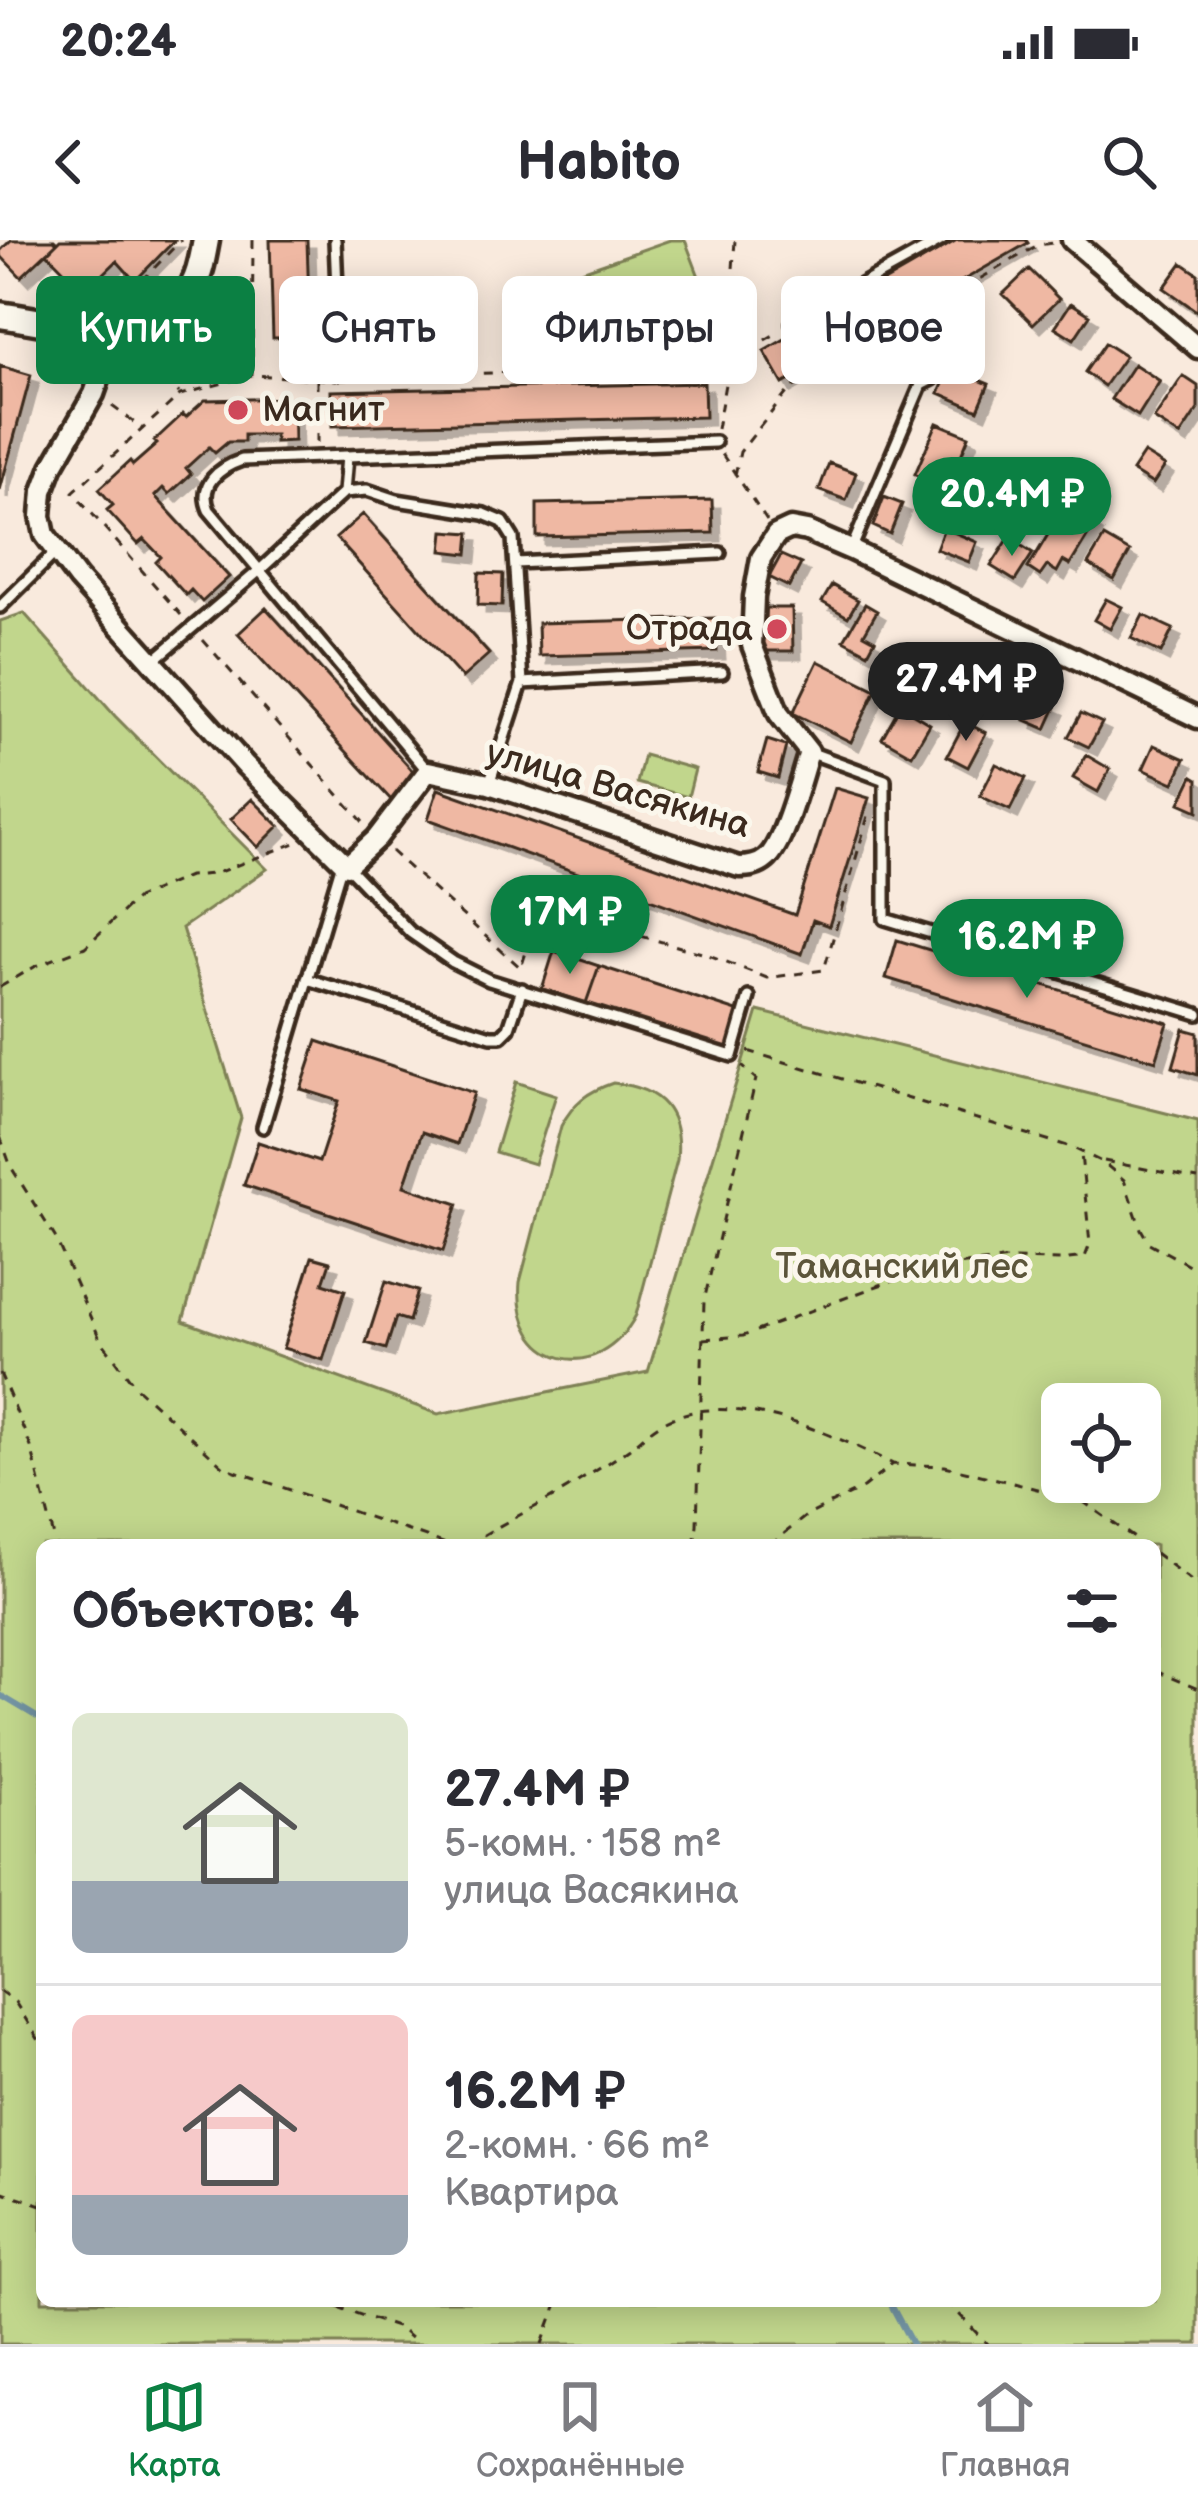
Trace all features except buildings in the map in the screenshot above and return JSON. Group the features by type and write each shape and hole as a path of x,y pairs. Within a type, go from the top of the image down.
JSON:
{"street":[{"path":"196,276 206,240"},
{"path":"1073,240 1198,348"},
{"path":"0,315 36,319"},
{"path":"98,384 43,491 45,535 77,579 246,766 345,865"},
{"path":"809,752 779,714 752,645 761,558 776,535 791,528 851,550 1198,718"},
{"name":"улица Васякина","path":"345,865 377,838 428,771 489,784 739,867 754,866 778,844 809,752"}],"lane":[{"path":"335,240 336,276"},
{"path":"877,276 942,240"},
{"path":"851,550 923,384"},
{"path":"428,771 209,510 207,488 223,466 242,460 715,442"},
{"path":"344,492 347,456"},
{"path":"153,661 344,492 367,490 484,514 502,522 513,538 522,683 489,784"},
{"path":"0,607 57,551"},
{"path":"514,563 720,553"},
{"path":"522,683 722,672"},
{"path":"809,752 885,780 886,919 1198,1014"},
{"path":"263,1127 345,865 410,932 489,980 733,1052 749,998"},
{"path":"308,979 491,1036 502,1036 509,1028 522,989"}],"path":[{"path":"253,240 252,375 279,376"},
{"path":"732,276 735,240"},
{"path":"735,476 740,452 790,389 1038,245 1073,240"},
{"path":"79,384 143,429"},
{"path":"317,384 317,457"},
{"path":"723,384 715,442 776,535"},
{"path":"0,987 86,947 137,898 315,834"},
{"path":"733,1052 762,1053 1081,1152 1124,1180 1145,1238 1198,1270"},
{"path":"695,1539 704,1301 756,1078 733,1052"},
{"path":"0,1136 10,1167 55,1237 100,1339 137,1388 224,1467 431,1539"},
{"path":"703,1339 743,1336 940,1267 1085,1257 1090,1244 1081,1152"},
{"path":"1096,1160 1198,1180"},
{"path":"0,1161 10,1167"},
{"path":"0,1373 31,1447 54,1539"},
{"path":"478,1539 542,1505 660,1424 700,1410 735,1410 791,1422 893,1464 945,1466 1082,1500 1136,1539"},
{"path":"777,1539 806,1516 863,1488 893,1464"},
{"path":"1161,1558 1198,1586"},
{"path":"1161,1674 1198,1689"},
{"path":"0,1991 15,2002 36,2035"},
{"path":"0,2191 36,2203"},
{"path":"338,2307 399,2328 418,2344"},
{"path":"542,2344 556,2307"},
{"path":"953,2307 987,2344"}],"green space":[{"path":"670,240 685,240 699,276 577,276"},
{"name":"Таманский лес","path":"24,613 115,716 267,869 182,928 241,1118 183,1321 438,1414 648,1372 758,1011 1198,1121 1198,2344 0,2344 0,621"},
{"path":"644,755 695,769 688,797 637,783"},
{"path":"516,1082 556,1095 534,1164 495,1152"},
{"path":"613,1083 644,1090 665,1105 676,1128 677,1160 636,1315 620,1338 600,1353 580,1359 561,1357 543,1348 530,1333 521,1310 520,1282 561,1126 582,1099"}],"waterway":[{"path":"0,1695 36,1716"},
{"path":"892,2307 912,2344"}],"place":[{"name":"Магнит","path":"238,410"},
{"name":"Отрада","path":"777,629"}]}
